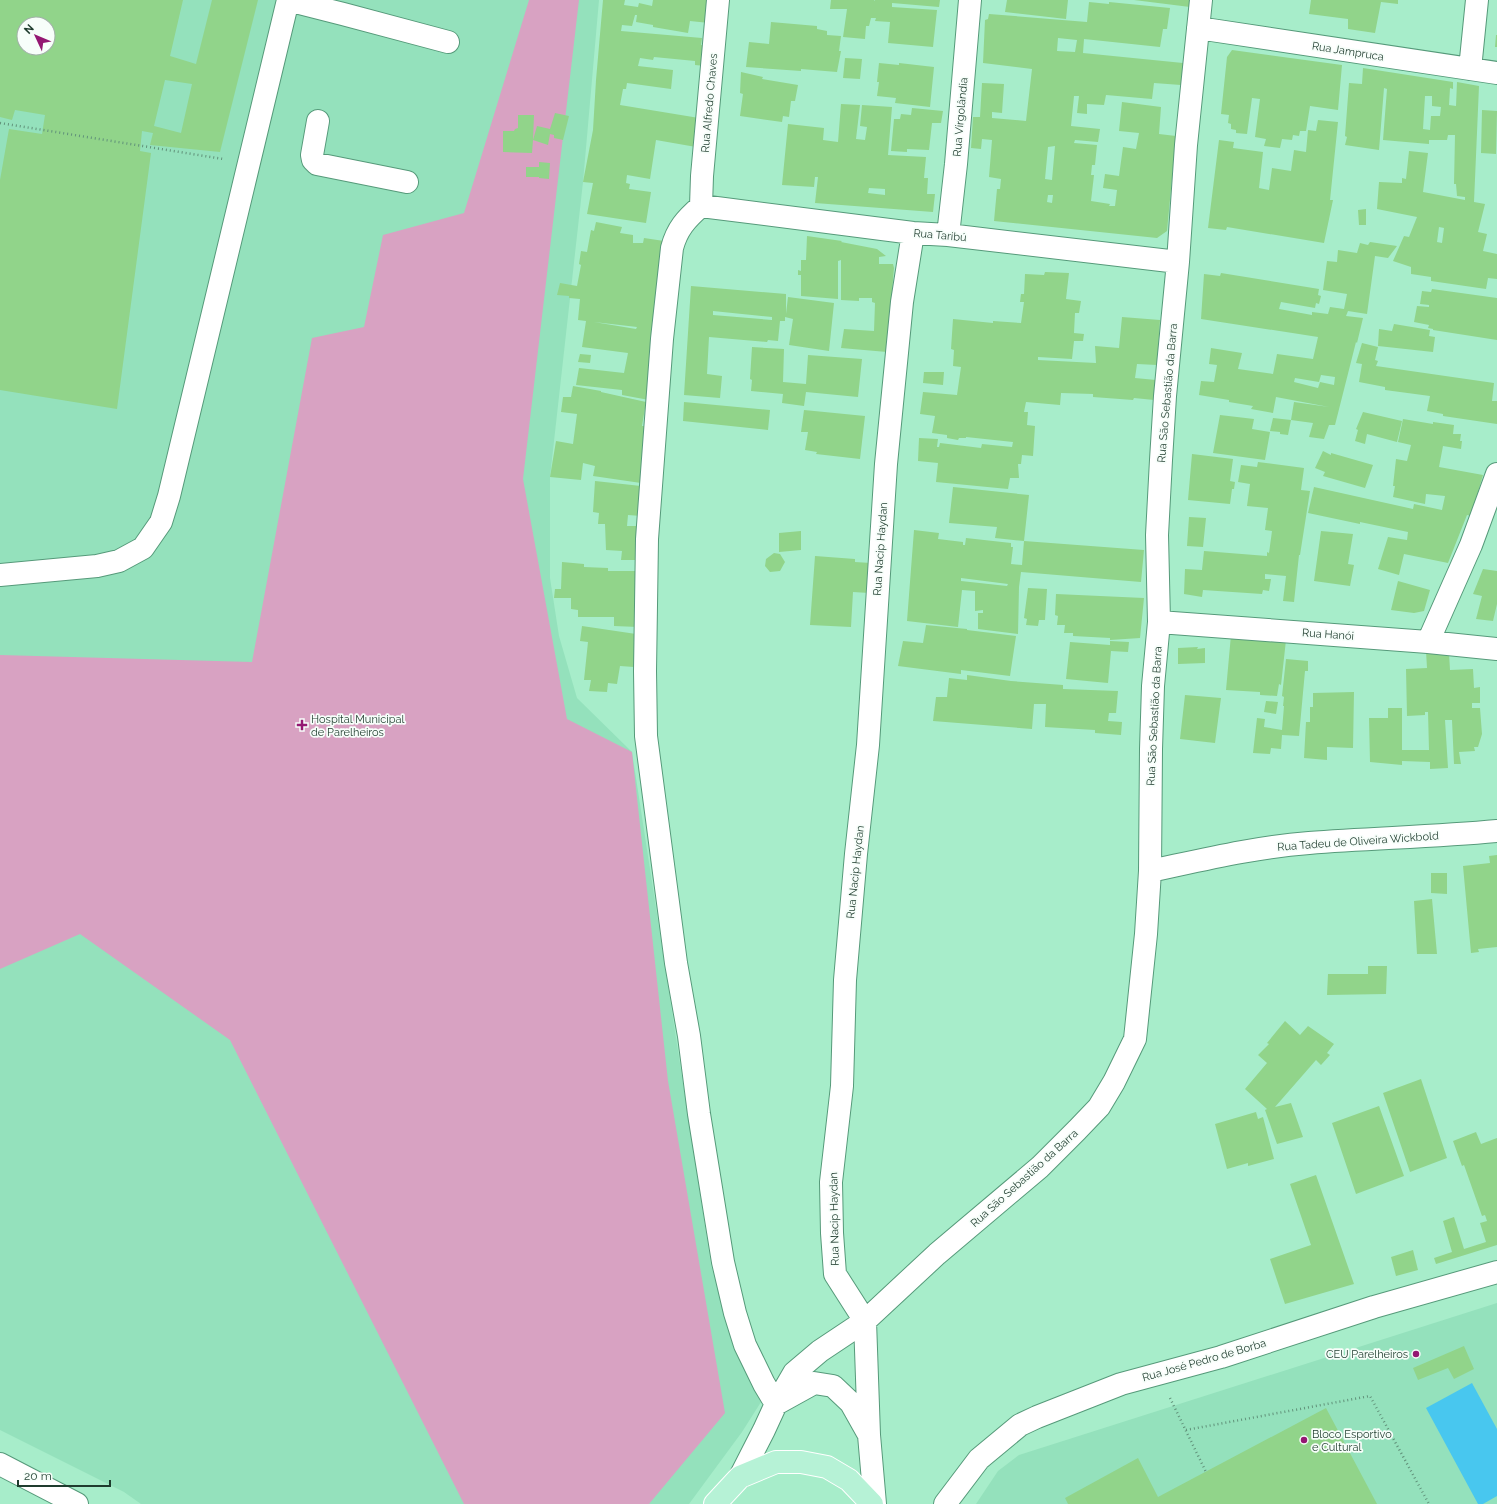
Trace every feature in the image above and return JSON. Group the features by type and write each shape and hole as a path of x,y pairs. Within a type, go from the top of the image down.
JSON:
{"main road":[{"path":"714,1504 740,1477 776,1462 802,1462 827,1467 849,1480 874,1504"}],"street":[{"path":"0,575 97,566 119,561 143,548 161,522 288,0 448,42"},
{"name":"Rua Alfredo Chaves","path":"701,206 702,176 718,0"},
{"name":"Rua Virgolândia","path":"948,235 956,164 970,0"},
{"name":"Rua São Sebastião da Barra","path":"740,1477 776,1404 794,1373 820,1351 865,1321 937,1254 1040,1167 1099,1107 1114,1082 1135,1039 1145,948 1150,871 1152,694 1159,622 1157,527 1165,396 1178,262 1186,145 1201,0"},
{"path":"1470,69 1477,0"},
{"name":"Rua Jampruca","path":"1198,28 1497,73"},
{"path":"318,121 312,156 313,160 317,164 407,182"},
{"name":"Rua Taribú","path":"701,206 913,233 948,235 1178,262"},
{"path":"701,206 685,221 676,234 672,248 652,457 647,539 645,671 646,736 676,963 690,1036 699,1114 723,1262 735,1313 745,1345 764,1384 776,1404 814,1384 833,1386 851,1403 869,1435"},
{"name":"Rua Nacip Haydan","path":"865,1321 835,1274 832,1233 831,1182 842,1086 846,964 868,745 886,464 902,302 913,233"},
{"path":"1428,642 1471,545 1497,474"},
{"name":"Rua Hanói","path":"1159,622 1428,642 1497,649"},
{"name":"Rua Tadeu de Oliveira Wickbold","path":"1150,871 1234,854 1307,843 1497,831"},
{"name":"Rua José Pedro de Borba","path":"945,1504 979,1459 1020,1426 1037,1417 1121,1384 1221,1357 1374,1307 1497,1272"},
{"path":"865,1321 869,1435 874,1504"},
{"path":"0,1464 67,1502"}],"path":[{"path":"0,123 225,159"},
{"path":"1159,1374 1206,1472"},
{"path":"1186,1430 1370,1396 1429,1504"}],"shaded area":[{"name":"Hospital Municipal de Parelheiros","path":"0,0 599,0 583,182 550,477 550,578 559,636 577,698 632,752 711,1265 739,1357 761,1402 742,1432 689,1504 141,1504 124,1492 0,1430"},
{"path":"529,0 579,0 523,479 567,719 632,752 668,1081 725,1413 649,1504 464,1504 230,1040 80,934 0,969 0,655 252,662 312,338 364,327 383,235 464,213"},
{"name":"CEU Parelheiros","path":"1497,1303 1497,1504 976,1504 998,1471 1019,1455"}],"water":[{"path":"1472,1383 1497,1429 1497,1496 1483,1504 1478,1504 1426,1408"}],"building":[{"path":"0,0 183,0 170,56 196,64 212,0 258,0 220,152 150,145 153,133 142,131 140,151 151,153 117,409 0,390 0,180 9,129 42,134 45,115 15,110 12,120 0,117","holes":["165,80 192,84 181,133 154,126"]},
{"path":"603,0 625,0 624,5 638,7 639,3 652,6 653,0 711,0 709,23 690,21 688,33 653,27 653,25 636,22 637,15 635,15 632,26 622,25 621,31 702,38 701,45 706,46 705,66 695,65 695,61 654,57 653,60 640,58 638,66 673,70 671,89 627,83 626,89 623,89 620,105 699,118 696,147 656,140 650,179 627,175 626,183 630,184 629,189 651,192 646,223 587,214 593,183 583,182 593,130"},
{"path":"831,0 940,0 939,7 892,3 892,7 937,10 933,47 888,43 890,22 875,21 876,18 871,18 869,26 866,26 865,39 843,37 847,9 830,9"},
{"path":"1007,0 1068,0 1066,19 1005,12"},
{"path":"1134,0 1190,0 1190,7"},
{"path":"1311,0 1398,0 1398,4 1381,2 1375,33 1348,29 1348,19 1309,14"},
{"path":"1089,2 1109,4 1109,2 1170,8 1167,29 1163,29 1160,47 1084,39 1083,53 1183,63 1181,85 1154,83 1152,99 1106,95 1104,105 1087,104 1087,114 1077,113 1079,96 1074,96 1071,126 1100,129 1098,142 1075,140 1074,143 1097,145 1095,165 1092,165 1091,175 1094,175 1091,201 1110,204 1109,206 1115,206 1117,190 1103,188 1105,174 1119,176 1123,147 1136,149 1139,133 1119,131 1122,102 1161,107 1159,134 1176,136 1167,231 1157,238 994,221 997,189 1000,189 1001,179 989,177 992,140 982,139 981,149 971,148 973,117 980,117 982,83 1004,84 1002,113 992,112 992,118 1026,121 1032,69 983,63 985,20 988,19 989,14 1087,22","holes":["1058,38 1077,40 1075,52 1057,51","1055,146 1052,180 1045,179 1048,147","1048,195 1053,195 1052,203 1047,202"]},
{"path":"771,22 817,26 817,29 827,31 827,35 841,36 839,51 841,51 837,72 746,67 749,42 769,44"},
{"path":"1496,35 1497,47 1495,47"},
{"path":"1232,50 1342,65 1338,110 1310,106 1306,131 1300,131 1299,136 1293,135 1292,140 1282,139 1280,148 1264,146 1266,139 1255,137 1260,99 1252,98 1247,134 1236,133 1236,130 1231,129 1231,124 1228,123 1229,115 1221,114 1227,57"},
{"path":"845,58 862,59 860,79 843,78"},
{"path":"879,63 899,65 899,63 934,67 930,107 895,103 896,98 877,96"},
{"path":"1363,68 1453,82 1453,89 1450,88 1449,105 1456,106 1457,82 1479,86 1474,202 1485,204 1478,232 1487,234 1483,251 1497,254 1497,279 1488,278 1486,289 1431,281 1431,277 1411,274 1411,267 1393,261 1404,236 1409,237 1417,217 1377,209 1379,182 1402,183 1402,178 1406,179 1409,151 1428,153 1423,192 1465,200 1465,197 1457,196 1456,184 1454,184 1455,135 1448,135 1447,140 1429,140 1429,144 1383,140 1387,89 1384,88 1379,150 1345,145 1347,137 1345,136 1349,83 1362,84","holes":["1425,96 1432,96 1432,106 1441,107 1440,116 1431,116 1430,130 1423,129","1439,227 1444,228 1442,243 1437,242"]},
{"path":"741,72 763,77 762,79 798,85 795,101 791,101 789,117 783,116 782,122 740,116 743,94 740,93"},
{"path":"841,104 860,105 856,139 865,140 867,127 860,126 862,105 892,107 888,155 926,157 924,178 928,178 927,194 935,194 933,212 815,203 818,177 815,177 814,187 782,185 788,124 824,128 823,140 838,142","holes":["869,188 885,189 885,195 868,193"]},
{"path":"912,108 943,111 941,123 932,123 929,150 907,149 907,152 891,151 894,119 900,119 901,114 911,115"},
{"path":"1482,110 1497,111 1496,154 1481,153"},
{"path":"555,113 569,116 563,140 554,138 554,135 550,134 548,145 533,140 537,126 550,129"},
{"path":"518,115 534,115 532,153 503,152 503,131 514,131 518,128"},
{"path":"1318,120 1338,122 1330,200 1333,200 1324,243 1227,227 1226,230 1208,228 1219,140 1234,142 1233,148 1263,152 1259,188 1269,190 1272,168 1291,171 1294,150 1306,152 1308,130 1316,131"},
{"path":"539,162 550,163 549,179 526,177 526,167 539,167"},
{"path":"1366,209 1366,225 1359,225 1358,210"},
{"path":"596,222 622,227 620,233 633,235 633,243 643,243 644,238 664,241 649,400 622,395 622,390 576,385 579,368 624,373 628,353 582,347 586,321 578,320 580,299 557,295 560,283 577,286 581,265 579,264 581,251 587,252 591,230 594,231","holes":["594,322 637,327 636,329"]},
{"path":"807,236 842,241 841,242 877,249 886,256 879,257 879,264 893,264 894,268 887,352 841,348 844,329 874,331 875,303 872,302 872,298 859,298 859,301 841,300 841,260 838,261 838,299 801,296 801,275 798,275 798,270 801,271 801,260 806,260"},
{"path":"1370,242 1397,246 1388,258 1375,256 1367,314 1348,311 1346,316 1363,318 1335,425 1329,425 1324,439 1309,437 1313,423 1291,420 1294,402 1329,407 1276,397 1273,413 1251,409 1253,406 1229,402 1229,400 1199,395 1201,381 1214,382 1217,365 1209,364 1211,348 1242,353 1238,369 1273,374 1277,354 1313,359 1318,337 1201,319 1204,274 1220,276 1221,273 1319,289 1318,295 1321,296 1319,304 1316,303 1315,308 1281,302 1279,309 1312,315 1312,312 1328,314 1330,307 1344,309 1347,294 1323,290 1327,261 1337,262 1338,250 1357,253 1360,243 1368,245","holes":["1321,375 1335,377 1334,385 1320,382 1318,388 1294,382 1295,378 1319,382"]},
{"path":"1045,272 1069,273 1066,299 1081,301 1079,313 1075,313 1074,333 1084,334 1083,341 1074,341 1072,359 1038,357 1038,360 1096,363 1095,346 1119,348 1122,317 1160,320 1157,365 1137,364 1135,378 1156,380 1154,400 1093,397 1093,394 1061,393 1060,405 1026,402 1024,412 1028,412 1027,425 1035,426 1033,456 1022,455 1021,464 1018,464 1019,478 1010,478 1008,489 936,482 938,463 918,461 919,438 938,439 937,447 939,447 940,443 981,448 982,444 1012,447 1013,442 966,437 959,438 958,440 947,438 947,435 932,433 935,416 920,414 923,392 957,395 961,367 953,366 954,350 951,349 953,319 993,323 993,321 1021,323 1024,302 1020,302 1021,294 1024,294 1025,274 1044,275"},
{"path":"691,286 786,294 786,314 788,297 834,303 829,351 789,345 793,319 785,317 785,321 780,321 778,341 768,340 767,342 709,337 707,374 722,376 720,398 684,395","holes":["713,311 772,317 772,320 713,315"]},
{"path":"1432,289 1497,298 1497,340 1433,330 1428,328 1429,325 1414,322 1417,306 1429,307 1429,305 1420,304 1422,291 1431,292"},
{"path":"1394,324 1430,330 1429,336 1435,337 1433,352 1378,346 1379,329 1392,331"},
{"path":"1362,343 1378,347 1375,360 1378,361 1376,366 1494,383 1492,401 1497,401 1497,424 1443,416 1443,414 1427,411 1430,396 1385,390 1385,387 1359,382 1362,364 1356,363"},
{"path":"752,347 784,349 783,382 806,384 808,355 862,359 858,397 806,392 804,406 782,403 783,394 751,391 752,380 750,379"},
{"path":"580,354 591,355 590,363 578,362"},
{"path":"924,372 944,372 943,385 923,383"},
{"path":"573,386 646,402 642,426 646,426 642,455 641,483 593,476 595,466 583,463 581,480 550,477 556,441 573,444 577,414 561,412 563,397 571,397"},
{"path":"684,402 770,410 768,430 683,421"},
{"path":"804,410 865,416 860,459 816,454 817,452 805,450 808,432 801,432"},
{"path":"1363,412 1402,421 1397,442 1367,434 1365,444 1355,441 1358,430 1356,429"},
{"path":"1220,415 1254,419 1252,429 1270,432 1265,460 1213,453"},
{"path":"1273,418 1291,420 1288,435 1270,431"},
{"path":"1403,419 1433,424 1433,422 1454,425 1453,434 1461,434 1461,449 1443,446 1439,467 1483,475 1471,516 1467,515 1448,563 1404,554 1399,575 1378,569 1388,537 1407,540 1408,532 1308,513 1314,487 1413,509 1414,504 1442,510 1445,496 1426,494 1425,504 1393,497 1396,459 1407,461 1411,445 1398,442"},
{"path":"1323,451 1331,455 1331,453 1373,465 1365,488 1323,476 1325,472 1315,468"},
{"path":"1192,454 1233,459 1230,481 1235,482 1234,489 1232,489 1230,504 1188,500"},
{"path":"1258,462 1304,468 1301,490 1310,491 1299,555 1294,602 1283,601 1286,576 1265,574 1265,579 1271,579 1269,591 1263,590 1262,594 1203,590 1202,597 1184,594 1185,569 1202,570 1204,551 1267,556 1267,552 1269,553 1272,531 1265,530 1268,508 1247,506 1250,484 1238,482 1241,465 1257,467"},
{"path":"595,481 641,486 641,516 628,515 627,526 640,526 639,560 621,560 622,551 606,550 605,524 598,524 599,513 593,512"},
{"path":"953,487 1029,495 1024,541 995,538 997,527 949,523"},
{"path":"1189,517 1206,518 1203,547 1187,546"},
{"path":"914,530 939,533 938,539 963,542 963,545 965,545 966,538 1011,543 1011,547 1013,547 1011,564 1022,565 1024,541 1144,550 1141,582 1021,572 1019,587 1018,634 978,629 978,613 983,613 983,610 975,611 975,591 962,590 958,627 907,621","holes":["961,578 1008,584 1007,586 961,581"]},
{"path":"801,531 801,550 779,552 779,533"},
{"path":"1321,531 1353,534 1348,564 1354,565 1350,586 1314,581"},
{"path":"774,553 780,554 785,562 780,571 770,572 765,566 766,559"},
{"path":"815,556 855,559 855,562 871,563 869,593 853,592 851,627 810,625"},
{"path":"562,562 584,564 584,567 608,568 608,571 639,571 638,627 614,626 614,617 578,617 578,610 571,609 571,598 554,598 555,589 561,589"},
{"path":"1483,569 1497,571 1497,604 1493,621 1476,619 1482,596 1473,594"},
{"path":"1398,581 1430,590 1424,611 1414,613 1391,610"},
{"path":"1028,588 1047,589 1045,620 1039,620 1038,626 1026,625 1027,619 1024,618"},
{"path":"1056,594 1144,598 1140,638 1110,640 1110,638 1073,636 1073,633 1064,633 1065,625 1057,625 1058,616 1055,615"},
{"path":"926,625 1016,636 1010,676 961,670 961,674 898,666 903,641 923,643"},
{"path":"582,626 636,634 634,667 620,666 617,684 608,683 607,692 589,691 591,680 584,680 588,642 580,641"},
{"path":"1231,635 1286,640 1281,685 1279,684 1277,696 1260,695 1260,692 1226,690"},
{"path":"1110,641 1129,642 1128,652 1111,651 1108,683 1066,679 1070,642 1110,645"},
{"path":"1198,647 1197,649 1205,648 1205,663 1178,664 1178,648"},
{"path":"1426,651 1449,653 1450,670 1473,669 1474,688 1480,687 1480,703 1472,703 1472,708 1480,708 1482,734 1478,747 1474,747 1475,751 1459,752 1461,764 1454,764 1452,720 1445,720 1448,768 1430,769 1430,762 1402,761 1402,765 1370,762 1369,718 1388,718 1388,708 1402,708 1402,750 1429,750 1428,712 1425,712 1425,715 1407,716 1406,669 1427,668"},
{"path":"1286,659 1308,661 1308,671 1305,671 1299,736 1282,735 1281,749 1271,748 1270,754 1253,753 1257,718 1265,719 1264,727 1282,730 1284,697 1282,696"},
{"path":"967,675 1011,681 1063,685 1063,689 1118,691 1116,713 1109,713 1108,721 1122,722 1121,735 1095,733 1095,730 1045,727 1046,704 1034,704 1032,729 933,721 936,697 947,697 949,678 967,680"},
{"path":"1354,692 1353,748 1327,747 1327,760 1304,758 1306,722 1310,722 1310,707 1313,707 1313,693"},
{"path":"1185,695 1221,698 1215,743 1180,739"},
{"path":"1266,701 1278,702 1276,714 1264,712"},
{"path":"1497,855 1497,947 1478,949 1479,952 1471,953 1463,866 1490,863 1489,856"},
{"path":"1431,873 1447,873 1447,894 1431,893"},
{"path":"1432,899 1437,954 1417,954 1414,901"},
{"path":"1368,966 1387,966 1386,994 1327,995 1328,974 1368,974"},
{"path":"1285,1021 1300,1035 1308,1026 1334,1044 1327,1053 1330,1055 1321,1065 1316,1060 1275,1107 1291,1103 1303,1137 1277,1144 1265,1110 1267,1109 1245,1089 1267,1063 1258,1055 1269,1044 1267,1043"},
{"path":"1421,1079 1447,1158 1410,1172 1383,1093"},
{"path":"1379,1106 1404,1176 1356,1194 1332,1123"},
{"path":"1256,1112 1258,1119 1263,1117 1274,1159 1248,1166 1248,1163 1227,1169 1215,1124"},
{"path":"1476,1132 1481,1144 1497,1138 1497,1245 1436,1264 1434,1258 1452,1252 1443,1221 1454,1217 1464,1249 1486,1242 1480,1223 1487,1221 1485,1215 1482,1216 1464,1165 1462,1166 1453,1141"},
{"path":"1316,1175 1354,1284 1285,1304 1270,1259 1311,1245 1290,1184"},
{"path":"1413,1250 1418,1270 1396,1276 1391,1257"},
{"path":"1464,1346 1474,1369 1454,1379 1448,1368 1418,1380 1413,1368"},
{"name":"Bloco Esportivo e Cultural","path":"1326,1408 1377,1504 1068,1504 1065,1498 1138,1458 1158,1497"}],"place":[{"name":"Hospital Municipal de Parelheiros","path":"302,725"},
{"name":"CEU Parelheiros","path":"1416,1354"},
{"name":"Bloco Esportivo e Cultural","path":"1304,1440"}]}
